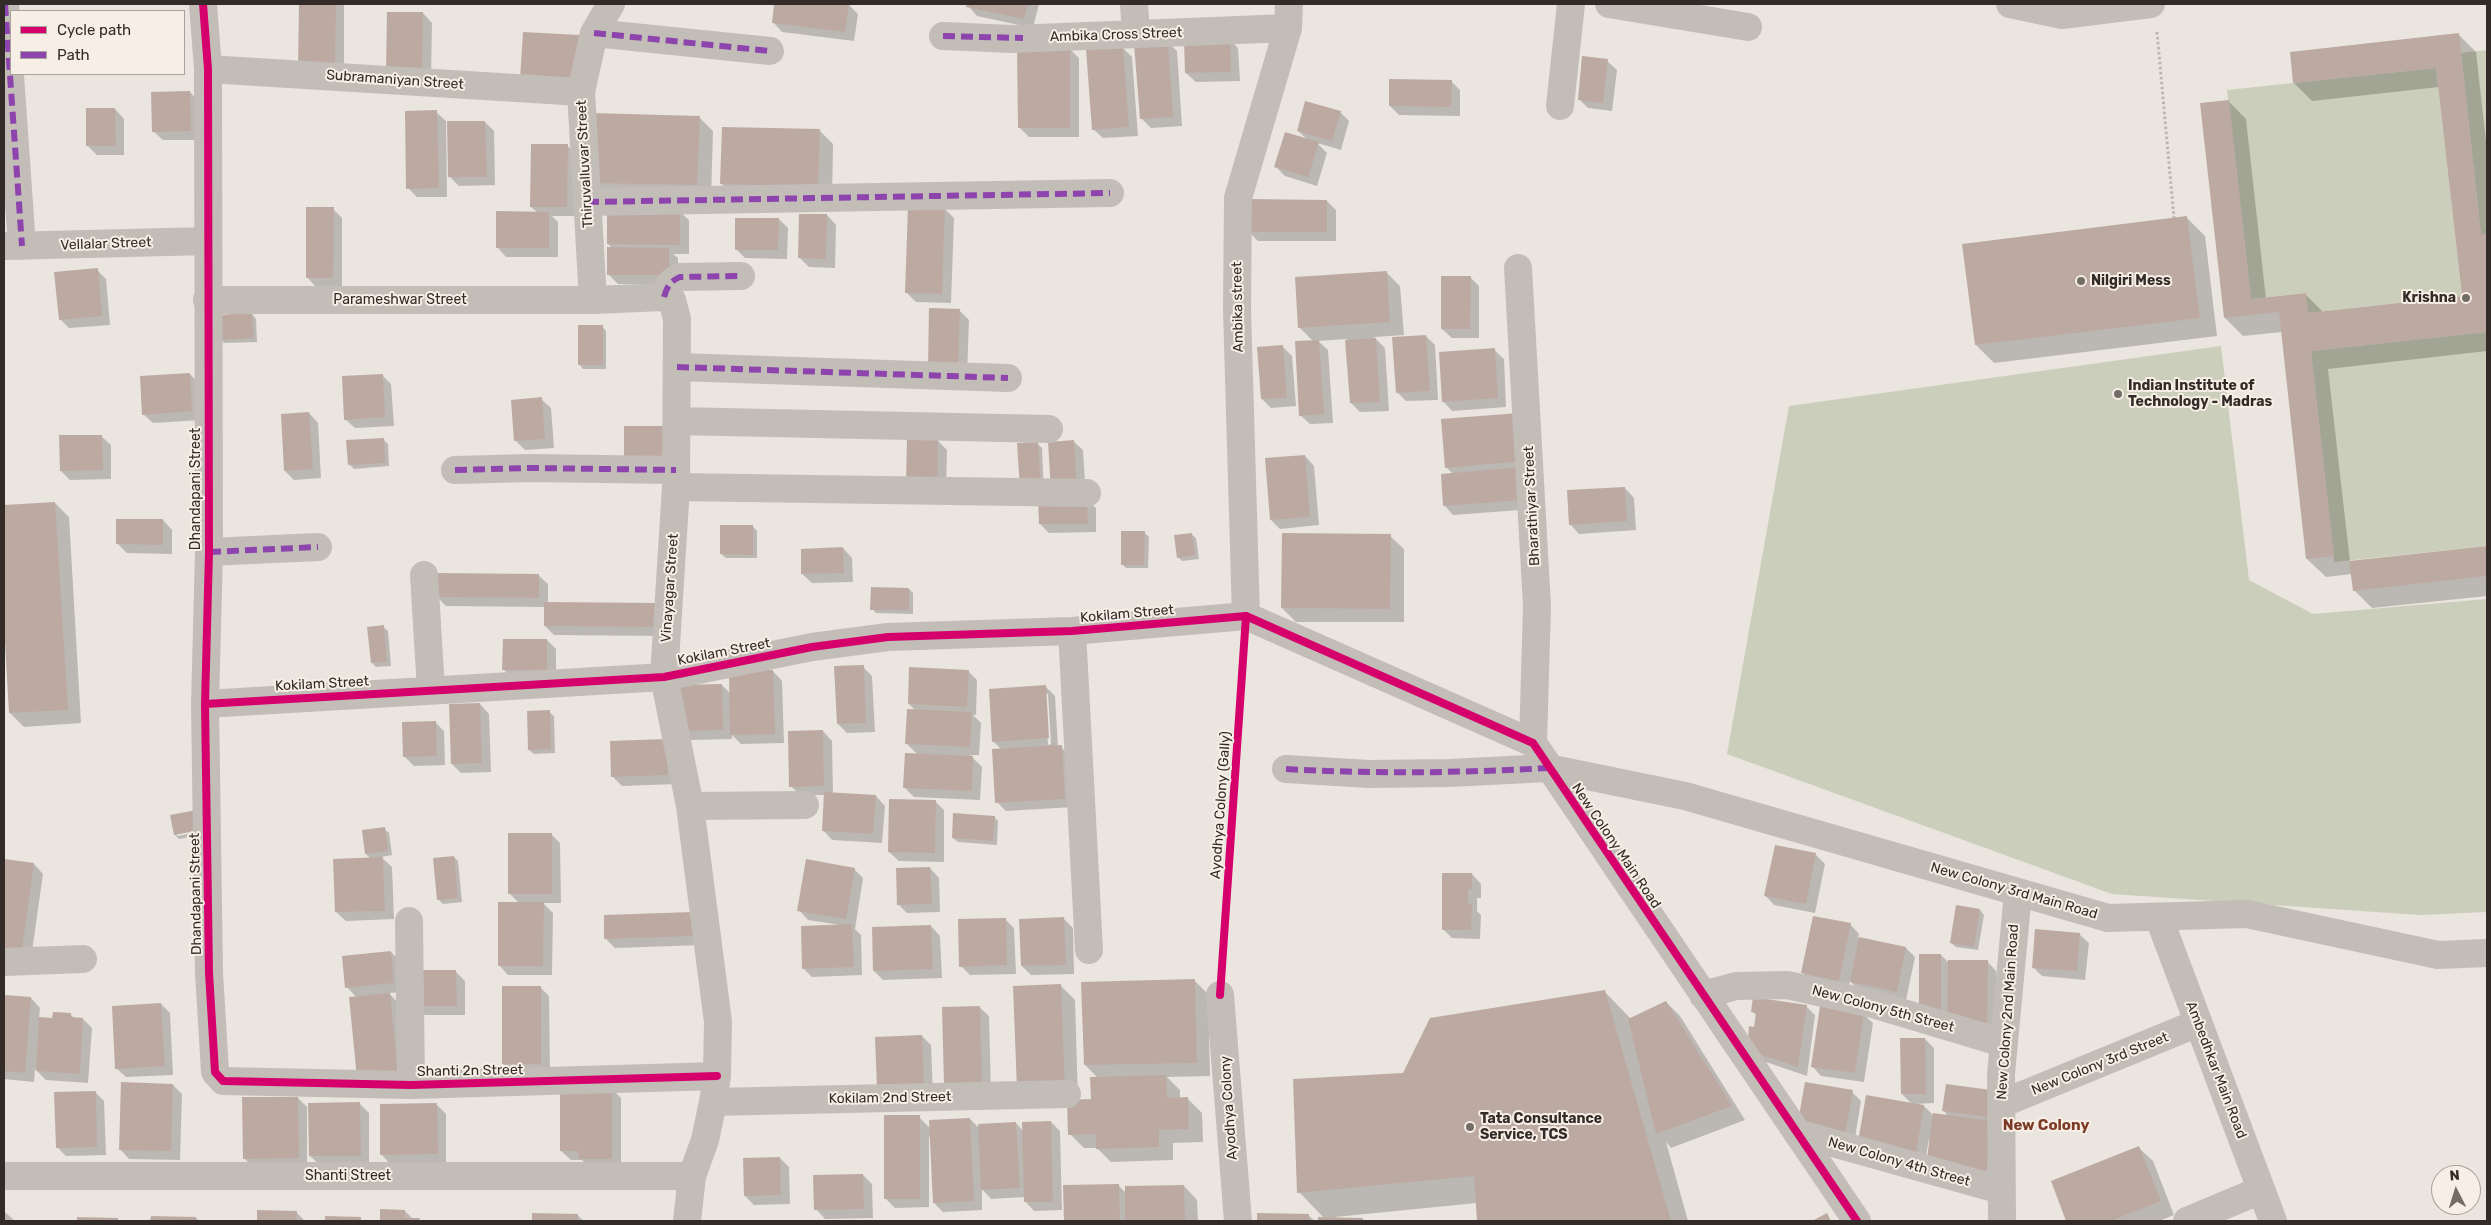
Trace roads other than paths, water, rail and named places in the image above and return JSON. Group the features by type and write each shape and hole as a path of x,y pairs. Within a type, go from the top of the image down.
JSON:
{"street":[{"path":"5,4 13,246"},
{"name":"Dhandapani Street","path":"204,4 208,68 209,552 205,704 209,974 214,1068 217,1076 223,1081"},
{"name":"Thiruvalluvar Street","path":"593,300 581,92 594,33 611,4"},
{"path":"1134,4 1136,34"},
{"path":"1560,106 1572,4"},
{"path":"1609,4 1748,27"},
{"path":"2010,4 2062,15 2154,14"},
{"name":"Ambika Cross Street","path":"943,36 1012,39 1136,34 1289,16"},
{"name":"Ambika street","path":"1246,616 1237,310 1238,198 1289,16"},
{"path":"594,33 770,51"},
{"name":"Subramaniyan Street","path":"208,68 581,92"},
{"path":"587,202 1110,193"},
{"name":"Vellalar Street","path":"13,246 208,241"},
{"name":"Bharathiyar Street","path":"1518,268 1538,606 1533,743"},
{"path":"593,300 664,298 673,280 680,277 741,276"},
{"name":"Vinayagar Street","path":"664,298 672,300 676,309 677,368 676,479 664,677 690,806 718,1022 715,1089 705,1140 692,1176 687,1221"},
{"name":"Parameshwar Street","path":"207,300 593,300"},
{"path":"677,368 1008,378"},
{"path":"677,420 1049,429"},
{"path":"455,470 530,468 676,479 1087,493"},
{"path":"209,552 318,547"},
{"path":"424,575 431,690"},
{"path":"1246,616 1533,743"},
{"name":"Kokilam Street","path":"205,704 664,677 812,647 888,637 1072,631 1246,616"},
{"path":"1072,631 1089,950"},
{"name":"New Colony Main Road","path":"1533,743 1548,768 1857,1221"},
{"name":"New Colony 3rd Main Road","path":"1286,769 1378,774 1450,773 1548,768 1685,796 2108,918 2159,918 2190,914 2247,914 2438,955 2487,953"},
{"path":"690,806 805,805"},
{"name":"New Colony 2nd Main Road","path":"2002,1221 2001,1104 2003,1043 2018,892"},
{"name":"Ambedhkar Main Road","path":"2159,918 2273,1221"},
{"name":"Shanti 2n Street","path":"409,921 411,1085"},
{"path":"4,962 83,959"},
{"name":"New Colony 5th Street","path":"1703,995 1736,986 1787,985 1873,1004 2003,1043"},
{"name":"Ayodhya Colony","path":"1220,995 1238,1221"},
{"name":"New Colony 3rd Street","path":"2001,1104 2198,1023"},
{"name":"Shanti 2n Street","path":"223,1081 715,1089"},
{"name":"Kokilam 2nd Street","path":"715,1089 1067,1094"},
{"name":"New Colony 4th Street","path":"1797,1133 2001,1190"},
{"name":"Shanti Street","path":"4,1176 692,1176"},
{"path":"2187,1221 2261,1190"}],"place":[{"name":"Nilgiri Mess","path":"2081,281"},
{"name":"Krishna","path":"2466,298"},
{"name":"Indian Institute of Technology - Madras","path":"2118,394"},
{"name":"Tata Consultance Service, TCS","path":"1470,1127"}],"district":[{"name":"New Colony","path":"2046,1126"}]}
